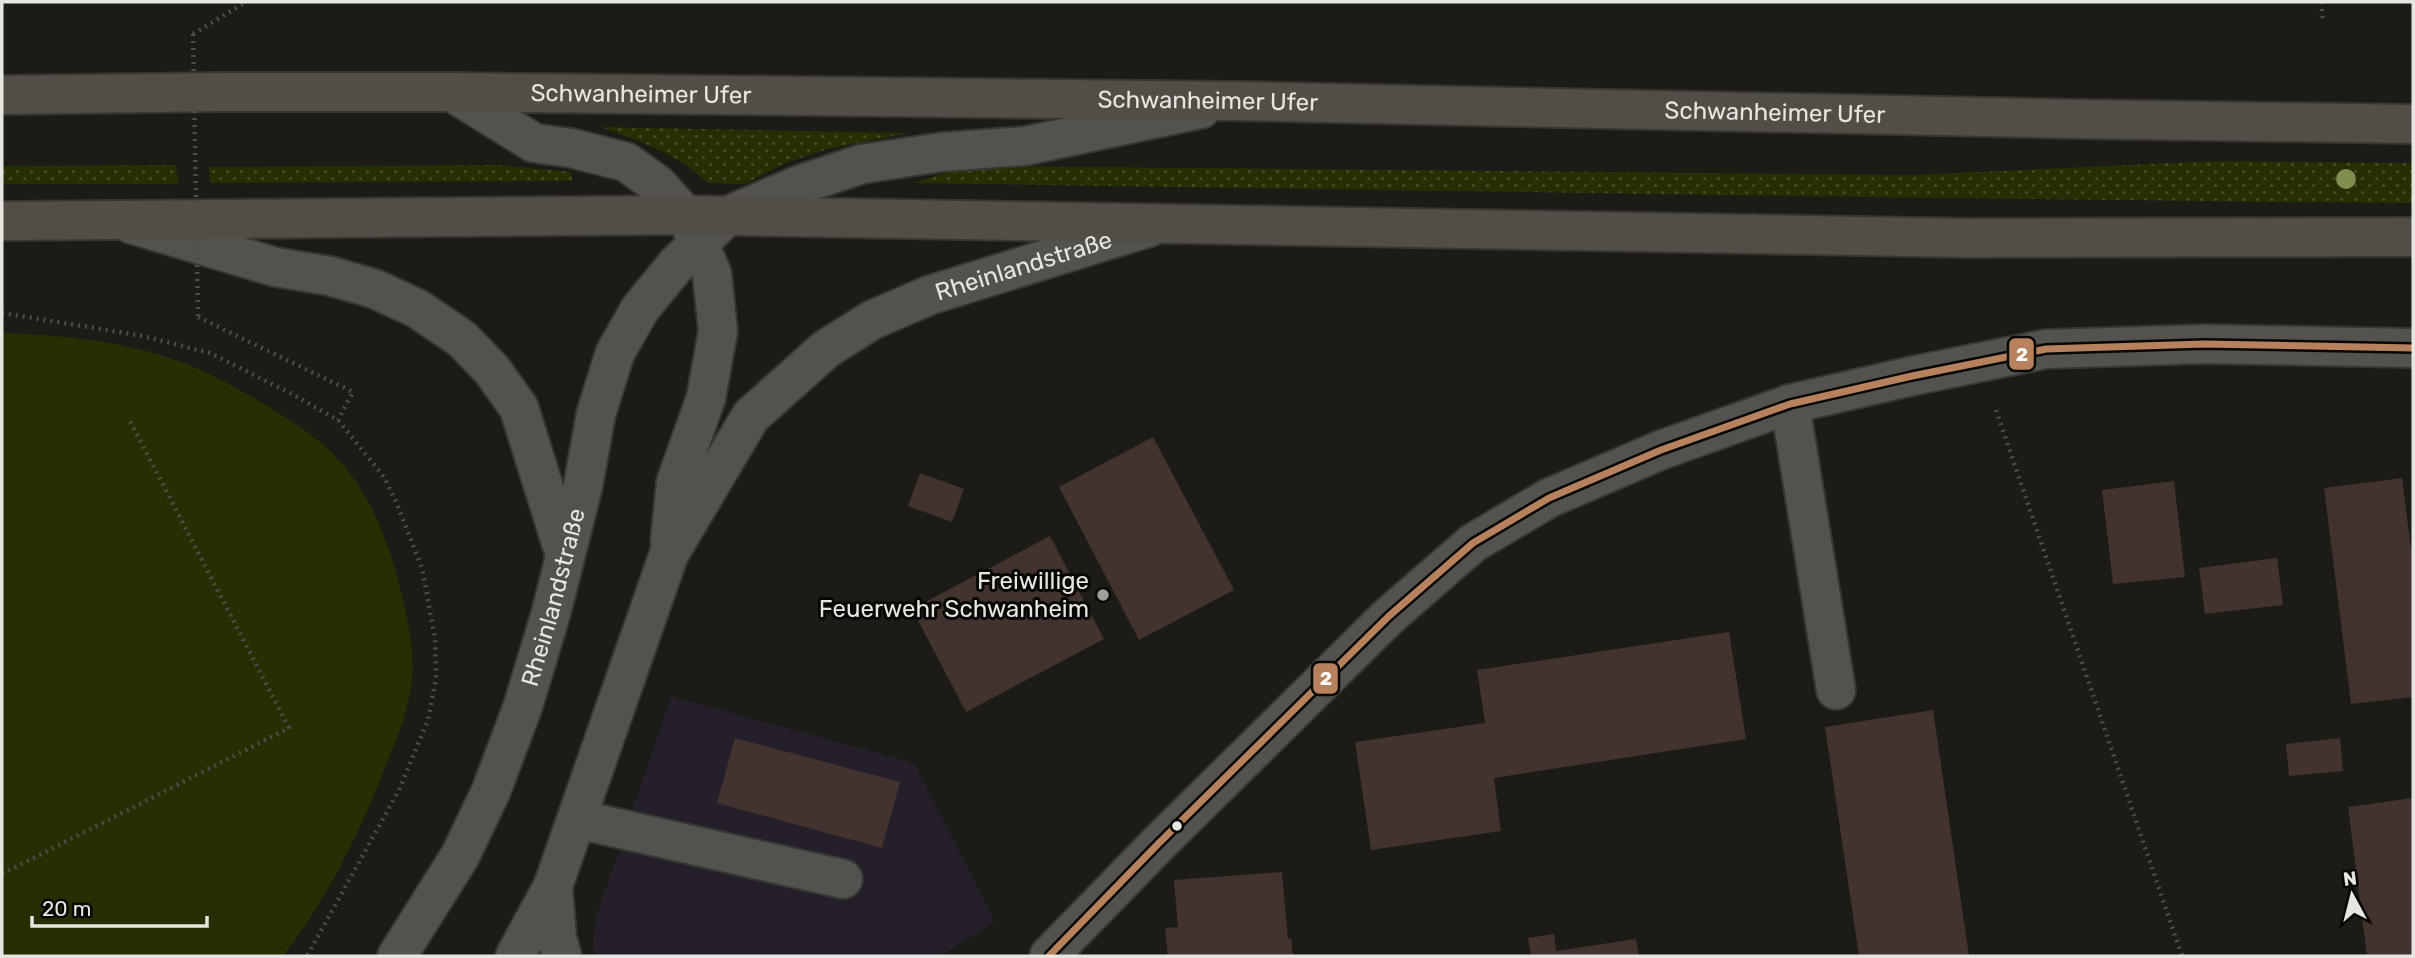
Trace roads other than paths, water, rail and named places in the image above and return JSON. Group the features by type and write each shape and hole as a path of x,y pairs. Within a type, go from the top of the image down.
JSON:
{"main road":[{"name":"Schwanheimer Ufer","path":"2,95 452,92 1237,101 2048,119 2413,124"},
{"path":"2,220 113,218 692,228 727,216 1969,238 2413,237"}],"street":[{"name":"Rheinlandstraße","path":"452,92 534,143 571,148 626,162 658,186 692,228 712,274 718,331 706,398 676,482 668,554"},
{"path":"727,216 799,185 862,164 942,152 1026,146 1237,101"},
{"path":"113,218 275,267 330,276 376,289 418,309 462,339 492,370 519,408 566,559"},
{"name":"Rheinlandstraße","path":"515,956 553,886 668,554 751,416 826,349 872,320 930,295 1159,224"},
{"name":"Rheinlandstraße","path":"397,956 460,856 491,791 523,706 566,559 596,414 615,352 640,309 676,265 692,228"},
{"path":"1049,956 1158,844 1389,616 1473,543 1549,498 1661,450 1790,404 2046,349 2204,344 2413,348"},
{"path":"1790,404 1836,690"},
{"path":"578,819 843,879"},
{"path":"553,886 557,938 562,956"},
{"path":"428,910 431,956"}],"place":[{"name":"Freiwillige Feuerwehr Schwanheim","path":"1103,595"}]}
